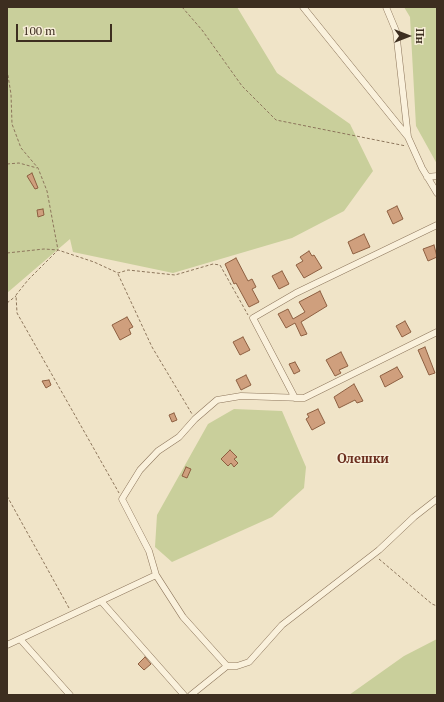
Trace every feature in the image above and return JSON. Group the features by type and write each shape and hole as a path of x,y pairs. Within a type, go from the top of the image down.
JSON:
{"street":[{"path":"303,7 408,137 427,177 437,193"},
{"path":"386,7 396,31 408,137"},
{"path":"427,177 437,176"},
{"path":"295,398 253,318 296,293 437,225"},
{"path":"227,666 183,617 156,575 149,551 122,498 140,470 158,451 179,437 195,419 217,400 241,396 304,398 437,332"},
{"path":"191,695 227,666 237,666 249,662 282,625 373,554 414,517 437,499"},
{"path":"7,645 70,617 156,575"},
{"path":"101,601 184,695"},
{"path":"20,638 70,695"}],"path":[{"path":"182,7 202,30 242,86 276,120 413,148"},
{"path":"7,70 11,94 12,124 21,148 38,168 47,191 58,250"},
{"path":"7,164 19,163 38,168"},
{"path":"7,253 44,248 58,250 94,262 118,273 152,347 195,419"},
{"path":"7,303 58,250"},
{"path":"118,273 128,270 175,275 213,264 220,265 245,313 253,318"},
{"path":"16,295 17,313 122,498"},
{"path":"7,496 66,601 70,617"},
{"path":"373,554 432,604 437,606"}],"green space":[{"path":"7,7 237,7 277,73 350,124 373,171 344,211 292,238 173,273 73,252 70,239 7,293"},
{"path":"404,7 437,7 437,164 416,126 410,17"},
{"path":"234,409 282,411 306,467 304,488 272,517 172,562 155,547 157,515 208,424"},
{"path":"437,639 437,695 349,695 404,656"}],"building":[{"path":"32,173 38,188 35,189 27,176"},
{"path":"397,206 403,219 393,224 387,211"},
{"path":"43,209 44,215 38,217 37,210"},
{"path":"364,234 370,247 353,254 348,242"},
{"path":"434,245 437,257 428,261 423,249"},
{"path":"309,251 312,256 314,255 322,268 304,278 296,265 303,261 300,257"},
{"path":"236,258 248,281 252,279 256,287 252,289 259,302 249,307 236,283 234,284 225,264"},
{"path":"282,271 289,284 279,289 272,276"},
{"path":"320,291 327,306 301,322 307,334 301,336 295,323 286,328 278,314 288,309 293,319 305,312 299,302"},
{"path":"127,317 133,327 129,329 131,334 120,340 112,325"},
{"path":"405,321 411,332 402,337 396,326"},
{"path":"243,337 250,350 240,355 233,342"},
{"path":"425,347 435,373 429,375 418,350"},
{"path":"341,352 348,366 339,370 341,373 335,376 326,360"},
{"path":"295,362 300,371 294,374 289,364"},
{"path":"397,367 403,377 385,387 380,376"},
{"path":"246,375 251,385 241,390 236,380"},
{"path":"49,380 51,385 46,388 42,381"},
{"path":"354,384 363,401 357,403 355,400 339,408 334,397"},
{"path":"318,409 325,423 312,430 306,419 309,417 307,414"},
{"path":"174,413 177,420 172,422 169,415"},
{"path":"230,450 237,457 234,459 238,463 234,467 231,463 228,466 221,459"},
{"path":"186,467 191,469 187,478 182,476"},
{"path":"145,657 151,664 144,670 138,664"}],"district":[{"name":"Олешки","path":"363,459"}]}
